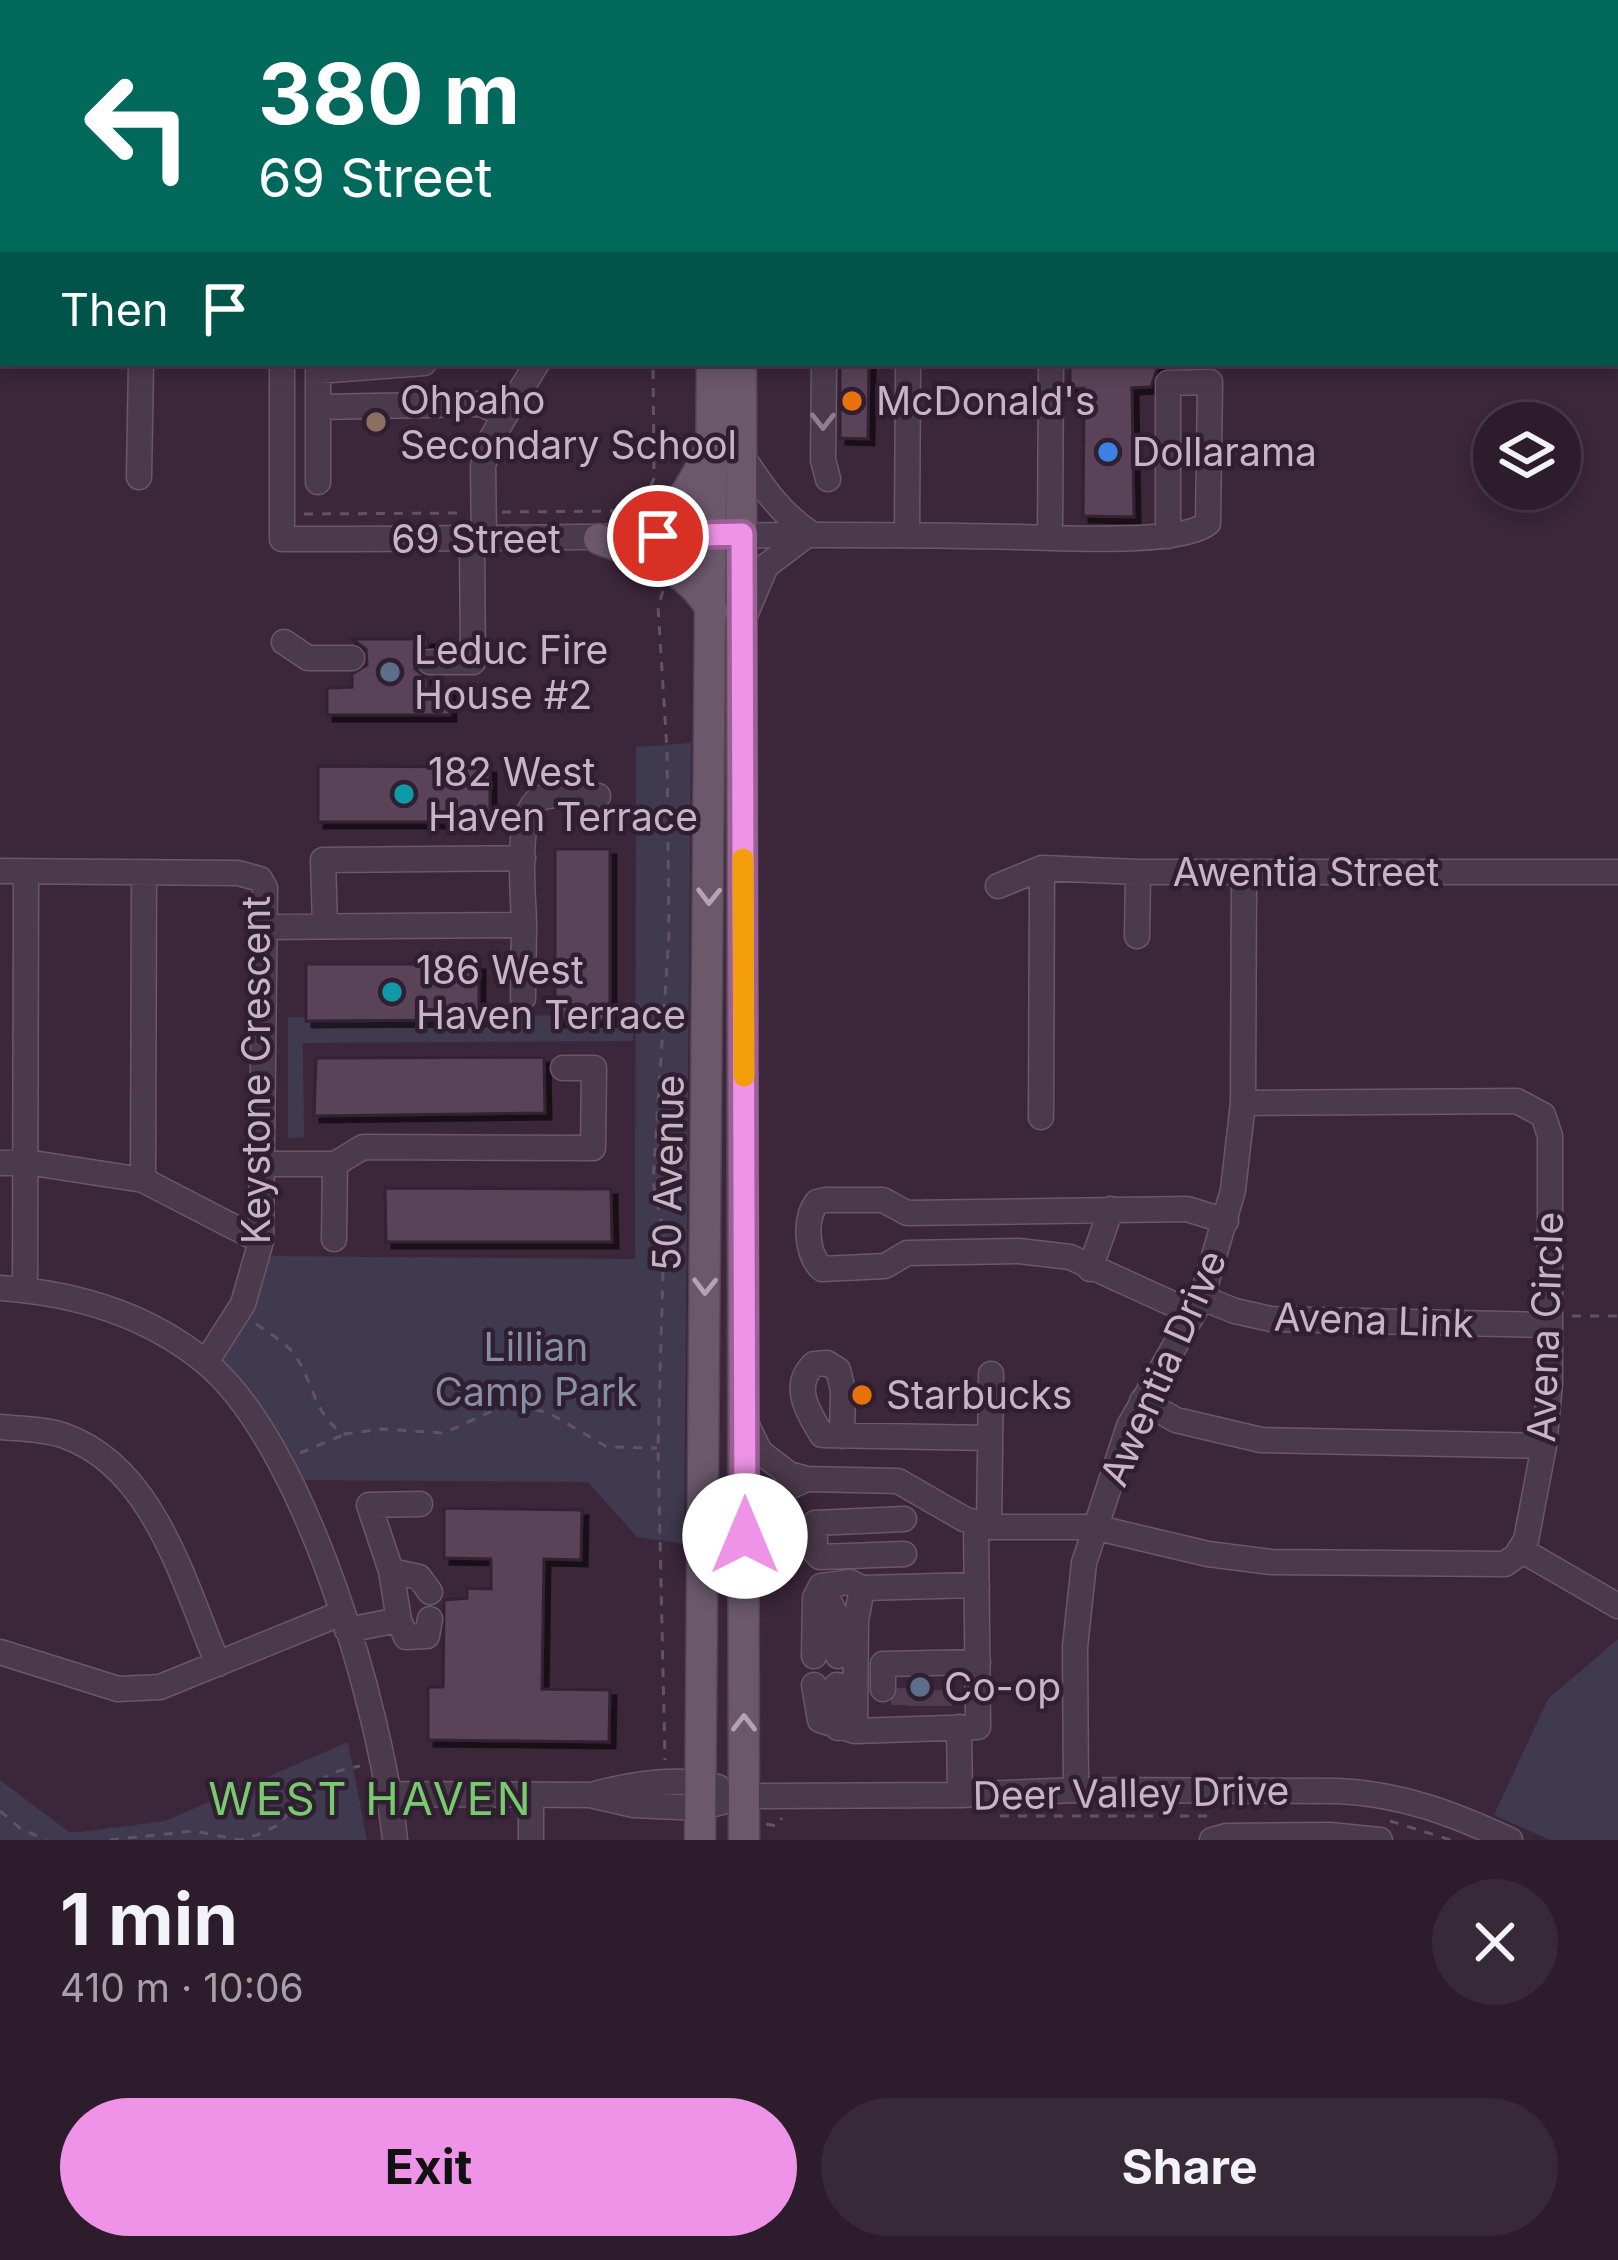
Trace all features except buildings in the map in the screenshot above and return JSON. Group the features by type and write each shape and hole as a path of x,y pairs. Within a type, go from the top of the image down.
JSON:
{"main road":[{"name":"50 Avenue","path":"713,366 727,450"},
{"name":"50 Avenue","path":"741,366 727,450 727,534 742,627 744,1840"},
{"path":"624,523 660,523 727,450"},
{"path":"624,523 699,588 712,611"},
{"name":"50 Avenue","path":"700,1840 712,611 727,534"}],"street":[{"path":"139,477 141,366"},
{"path":"282,366 282,513"},
{"path":"824,366 823,460 828,479"},
{"path":"907,534 908,366"},
{"path":"1050,538 1051,366"},
{"path":"318,367 319,482"},
{"path":"430,662 472,662 482,466 525,370"},
{"path":"1210,382 1208,524 1198,533 1168,536 1168,383 1210,382"},
{"path":"318,406 483,404 504,416"},
{"path":"727,450 810,533 766,566 748,601 742,627"},
{"name":"69 Street","path":"282,513 282,539 478,540 624,523 727,534 1168,536"},
{"path":"284,642 308,658 352,658"},
{"path":"523,998 523,859 529,807 542,798 598,796"},
{"path":"325,926 323,860 523,859"},
{"path":"1041,1117 1042,868"},
{"name":"Awentia Street","path":"998,886 1042,868 1618,872"},
{"name":"Keystone Crescent","path":"0,872 238,873 260,879 265,889 261,1241 243,1304 206,1362"},
{"path":"26,872 12,1289 72,1297 161,1332 206,1362 245,1404 271,1444 315,1538 345,1621 373,1713 395,1840"},
{"path":"143,1180 144,872"},
{"path":"1137,936 1138,872"},
{"name":"Awentia Drive","path":"1076,1790 1077,1609 1094,1527 1142,1400 1202,1298 1226,1221 1240,1150 1244,872"},
{"path":"264,927 524,925"},
{"path":"262,1164 335,1164 363,1147 593,1148 594,1068 563,1068"},
{"name":"Avena Circle","path":"1243,1103 1517,1101 1544,1115 1550,1136 1544,1446 1521,1550"},
{"path":"13,1162 143,1180 261,1241"},
{"path":"334,1238 335,1164"},
{"path":"907,1213 907,1253 885,1266 822,1269 810,1252 810,1211 817,1202 883,1200 907,1213 1187,1209 1226,1221"},
{"path":"1090,1268 1112,1209"},
{"path":"972,1212 972,1251"},
{"name":"Avena Link","path":"907,1253 1019,1251 1070,1257 1175,1305 1202,1298 1235,1311 1305,1322 1549,1321"},
{"path":"836,1659 978,1727 977,1585 991,1374"},
{"path":"1142,1400 1176,1420 1261,1440 1544,1446"},
{"path":"745,1421 779,1470 807,1479 904,1484 983,1526 1094,1527 1208,1554 1270,1562 1492,1565 1505,1564 1521,1550 1618,1606"},
{"path":"0,1427 69,1437 107,1458 138,1490 218,1664"},
{"path":"832,1436 990,1438"},
{"path":"745,1536 769,1496 807,1479"},
{"path":"904,1484 904,1586"},
{"path":"420,1504 369,1505 406,1637 427,1636 430,1618"},
{"path":"904,1520 815,1523 815,1552 820,1557 904,1553"},
{"path":"391,1571 419,1577 430,1592"},
{"path":"846,1729 836,1659 815,1598 821,1586 850,1582 862,1588 977,1585"},
{"path":"836,1659 856,1621 862,1588"},
{"path":"0,1652 137,1691 345,1621 399,1620"},
{"path":"825,1685 820,1720 846,1729 915,1699 978,1662"},
{"path":"915,1699 961,1795"},
{"name":"Deer Valley Drive","path":"390,1794 590,1795 634,1805 700,1795 1076,1790 1372,1793 1435,1808 1510,1840"},
{"path":"530,1795 531,1840"},
{"path":"1212,1840 1226,1835 1380,1840"}],"path":[{"path":"282,513 483,512 624,523 645,502 654,478 653,366"},
{"path":"664,1766 658,1448 664,1235 653,1182 669,933 667,750 658,607 666,584 679,570"},
{"path":"1549,1321 1618,1316"},
{"path":"254,1323 290,1349 313,1396 344,1434"},
{"path":"300,1453 344,1434 382,1429 444,1433 516,1405 549,1413 607,1447 658,1448"},
{"path":"110,1840 202,1832 239,1840 278,1825 314,1784 334,1772 360,1766"},
{"path":"0,1811 21,1829 46,1840"},
{"path":"1065,1815 1086,1815"},
{"path":"202,1832 205,1840"}],"green space":[{"name":"Lillian Camp Park","path":"691,743 684,1544 637,1537 588,1482 288,1480 206,1362 257,1256 635,1259 636,747"},
{"path":"633,1015 633,1041 303,1043 304,1137 288,1138 288,1017"},
{"path":"1618,1639 1618,1840 1550,1840 1494,1815 1548,1699"},
{"path":"348,1742 367,1840 0,1840 0,1780 69,1832 80,1832 165,1821"}],"tunnel":[{"path":"903,1688 903,1705"},
{"path":"920,1690 920,1706"},
{"path":"940,1690 940,1706"}],"slow traffic":[{"path":"743,859 744,1076"}],"place":[{"name":"McDonald's","path":"852,401"},
{"name":"Ohpaho Secondary School","path":"376,422"},
{"name":"Dollarama","path":"1108,452"},
{"name":"Leduc Fire House #2","path":"390,672"},
{"name":"182 West Haven Terrace","path":"404,794"},
{"name":"186 West Haven Terrace","path":"392,992"},
{"name":"Starbucks","path":"862,1395"},
{"name":"Co-op","path":"920,1687"}],"district":[{"name":"WEST HAVEN","path":"371,1799"}],"route":[{"path":"658,536 742,534 745,1536"}]}
